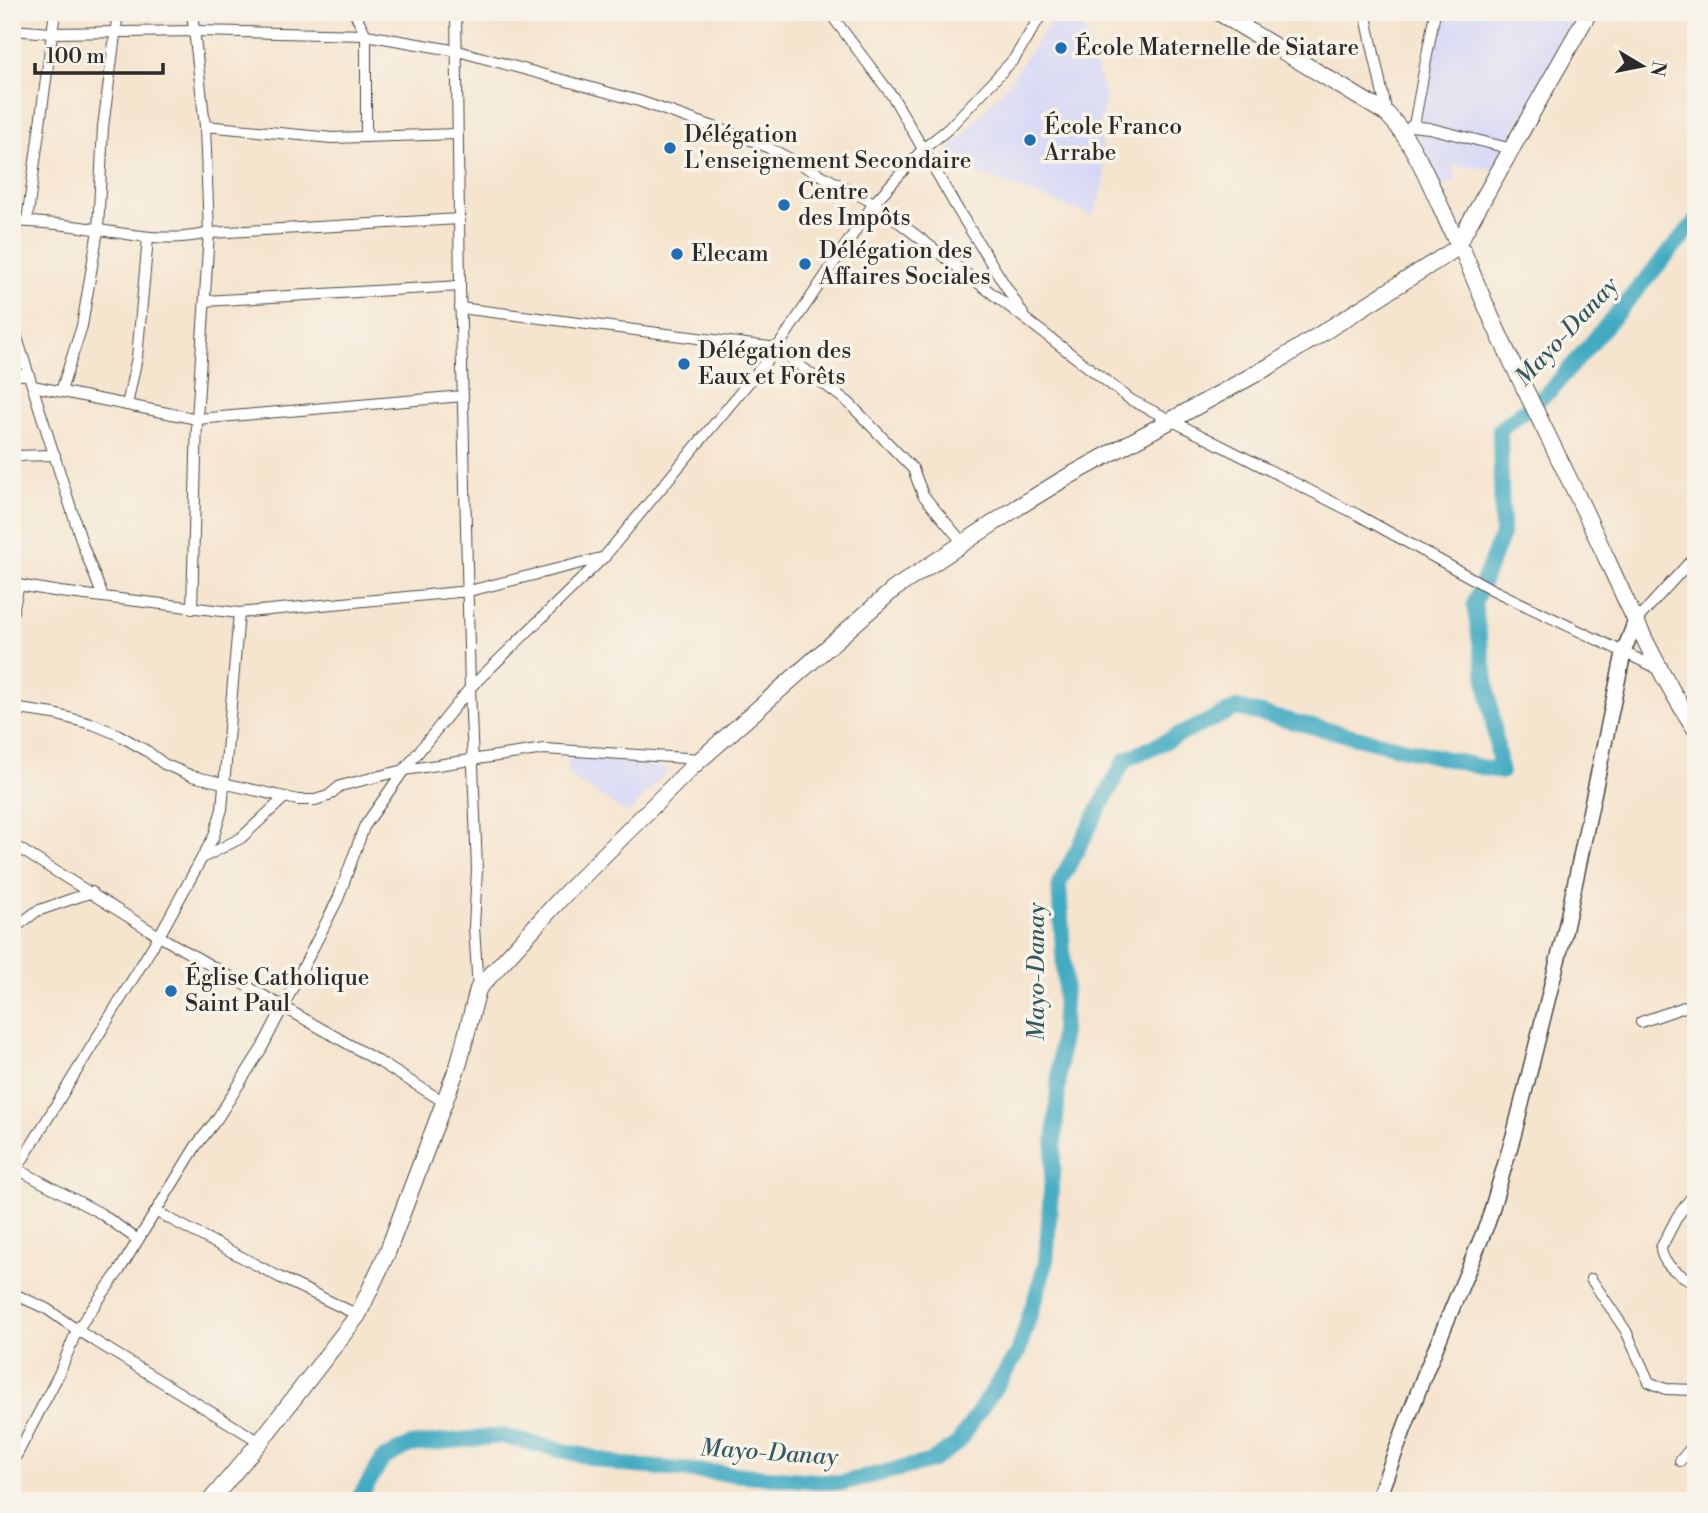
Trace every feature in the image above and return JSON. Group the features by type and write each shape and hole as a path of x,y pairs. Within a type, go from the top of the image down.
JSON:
{"main road":[{"path":"1218,12 1408,128 1483,302 1615,573 1635,622 1677,701 1696,730"},
{"path":"210,1501 260,1442 358,1315 387,1253 459,1063 478,989 562,897 702,759 894,589 1062,480 1270,366 1458,244 1589,12"},
{"path":"1377,1501 1424,1376 1484,1233 1511,1146 1564,935 1624,651 1635,622"}],"street":[{"path":"27,222 55,12"},
{"path":"61,391 82,326 98,230 103,127 118,12"},
{"path":"192,12 205,126 209,233 197,419 192,608"},
{"path":"354,12 366,35 366,137"},
{"path":"456,12 460,308 477,869 474,927 478,989"},
{"path":"829,12 893,97 958,210 1027,320"},
{"path":"12,1464 59,1374 77,1330 120,1271 196,1146 217,1119 262,1048 338,899 364,827 404,770 470,688 606,556 777,348 874,203 923,149 948,129 1014,60 1043,12"},
{"path":"1245,12 1248,30"},
{"path":"1365,12 1387,114"},
{"path":"1434,12 1408,128 1512,149"},
{"path":"12,30 52,33 196,31 366,35 458,51 639,101 754,141 874,203 1116,390 1170,421 1358,514 1493,590 1662,670"},
{"path":"205,126 303,136 457,134"},
{"path":"12,221 148,238 188,238 209,233 460,219"},
{"path":"127,405 139,343 148,238"},
{"path":"205,301 460,286"},
{"path":"460,308 777,348 849,403 913,469 923,495 963,543"},
{"path":"12,322 83,546 103,597"},
{"path":"12,375 29,375"},
{"path":"33,386 197,419 463,396"},
{"path":"12,456 55,455"},
{"path":"1635,622 1696,555"},
{"path":"12,615 16,584 239,613 469,591 606,556"},
{"path":"15,1173 159,936 218,826 239,613"},
{"path":"12,708 54,714 94,725 147,751 179,772 285,797 315,800 328,796 340,786 404,770 544,748 702,759"},
{"path":"202,858 241,838 285,797"},
{"path":"12,844 159,936 378,1061 444,1102"},
{"path":"12,930 37,911 92,892"},
{"path":"1641,1022 1696,1003"},
{"path":"12,1156 15,1173"},
{"path":"15,1173 100,1213 138,1240"},
{"path":"1696,1191 1677,1217 1661,1248 1661,1254 1670,1267 1696,1284"},
{"path":"157,1212 279,1277 358,1315"},
{"path":"1591,1279 1626,1331 1649,1382 1666,1390 1696,1390"},
{"path":"12,1293 47,1309 260,1442"},
{"path":"1681,1461 1696,1442"}],"shaded area":[{"name":"École Franco Arrabe","path":"1057,12 1079,12 1106,100 1100,120 1105,181 1093,216 941,160 1008,84"},
{"path":"1438,12 1583,12 1493,169 1452,164 1456,181 1438,188 1417,135"},
{"path":"570,755 669,769 628,814 568,775"}],"waterway":[{"name":"Mayo-Danay","path":"357,1501 383,1459 410,1445 502,1436 623,1465 841,1483 932,1461 958,1443 1018,1353 1046,1263 1065,986 1059,884 1125,760 1237,708 1501,772 1474,604 1502,535 1500,429 1551,390 1696,221"}],"place":[{"name":"École Maternelle de Siatare","path":"1061,48"},
{"name":"École Franco Arrabe","path":"1030,140"},
{"name":"Délégation L'enseignement Secondaire","path":"670,148"},
{"name":"Centre des Impôts","path":"784,205"},
{"name":"Elecam","path":"677,254"},
{"name":"Délégation des Affaires Sociales","path":"805,264"},
{"name":"Délégation des Eaux et Forêts","path":"684,364"},
{"name":"Église Catholique Saint Paul","path":"171,991"}]}
